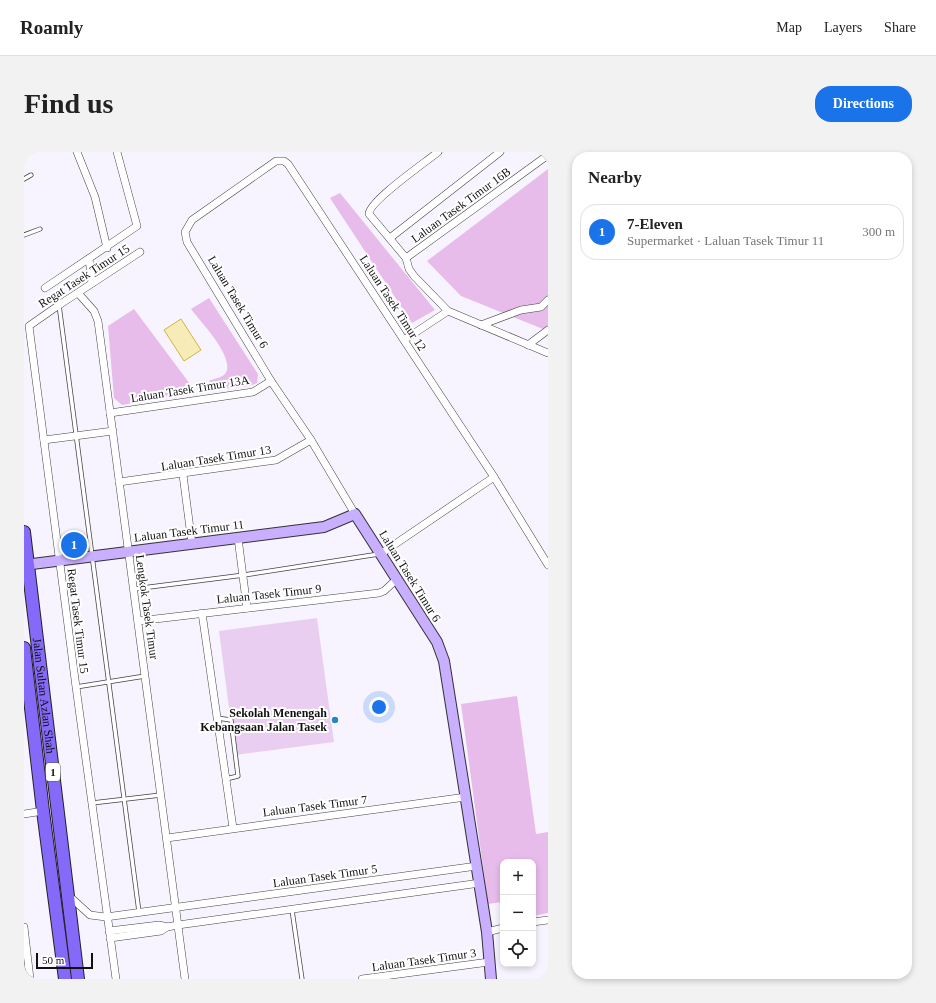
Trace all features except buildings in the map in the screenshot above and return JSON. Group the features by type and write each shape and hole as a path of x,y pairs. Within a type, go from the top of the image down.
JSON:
{"main road":[{"name":"Jalan Sultan Azlan Shah","path":"24,532 26,565 78,979"},
{"name":"Jalan Sultan Azlan Shah","path":"24,648 65,979"}],"street":[{"path":"77,152 95,198 107,248"},
{"path":"45,288 107,248 137,226 117,152"},
{"path":"438,152 396,184 371,207 369,214 406,258 409,269 414,276 448,311 548,354"},
{"path":"390,238 500,152"},
{"name":"Laluan Tasek Timur 16B","path":"406,258 548,155"},
{"name":"Laluan Tasek Timur 12","path":"185,232 192,220 199,214 276,161 284,161 288,164 494,477 548,565"},
{"name":"Laluan Tasek Timur 6","path":"185,232 187,242 271,381 311,440 355,514 382,553 437,642 444,661 480,884 487,932 491,979"},
{"name":"Regat Tasek Timur 15","path":"116,979 106,917 44,440 27,325 140,252"},
{"path":"90,259 92,283"},
{"name":"Lengkok Tasek Timur","path":"78,293 94,311 98,321 185,979"},
{"path":"481,325 521,310 541,307 548,300"},
{"path":"404,340 448,311"},
{"path":"528,345 548,330"},
{"name":"Laluan Tasek Timur 13A","path":"110,412 254,392 271,381"},
{"path":"44,440 113,431"},
{"name":"Laluan Tasek Timur 13","path":"119,482 276,460 311,440"},
{"path":"183,474 192,544"},
{"path":"382,553 494,477"},
{"name":"Laluan Tasek Timur 11","path":"26,565 324,527 355,514"},
{"path":"238,538 244,575 247,608"},
{"name":"Laluan Tasek Timur 9","path":"138,621 379,593 384,591 397,579"},
{"path":"202,613 233,828"},
{"name":"Laluan Tasek Timur 7","path":"167,838 466,798"},
{"path":"24,814 43,811"},
{"name":"Laluan Tasek Timur 5","path":"176,908 477,866"},
{"path":"109,934 160,931 167,927 178,925 480,884"},
{"path":"68,895 90,915 106,917 176,908"},
{"path":"536,922 548,920"},
{"path":"24,927 30,979"},
{"path":"487,932 500,929"},
{"name":"Laluan Tasek Timur 3","path":"362,979 489,962"}],"lane":[{"path":"24,179 31,175"},
{"path":"24,235 40,229"},
{"path":"59,305 139,912"},
{"path":"134,589 244,575 382,553"},
{"path":"76,687 145,676"},
{"path":"217,718 231,720 238,776 226,779"},
{"path":"91,803 161,794"},
{"path":"292,910 302,979"}],"shaded area":[{"path":"548,169 548,331 461,296 427,261"},
{"path":"340,193 435,310 412,323 330,198"},
{"path":"209,298 258,374 257,383 250,386 214,390 209,381 224,375 227,369 226,360 216,341 191,309"},
{"path":"134,309 196,392 122,405 114,398 108,326"},
{"path":"181,319 201,350 184,361 164,330"},
{"path":"317,618 334,742 235,755 219,631"},
{"path":"517,696 536,834 548,832 548,913 536,915 536,859 500,859 500,902 488,904 461,704"}],"place":[{"name":"7-Eleven","path":"74,545"},
{"name":"Sekolah Menengah Kebangsaan Jalan Tasek","path":"335,720"}]}
